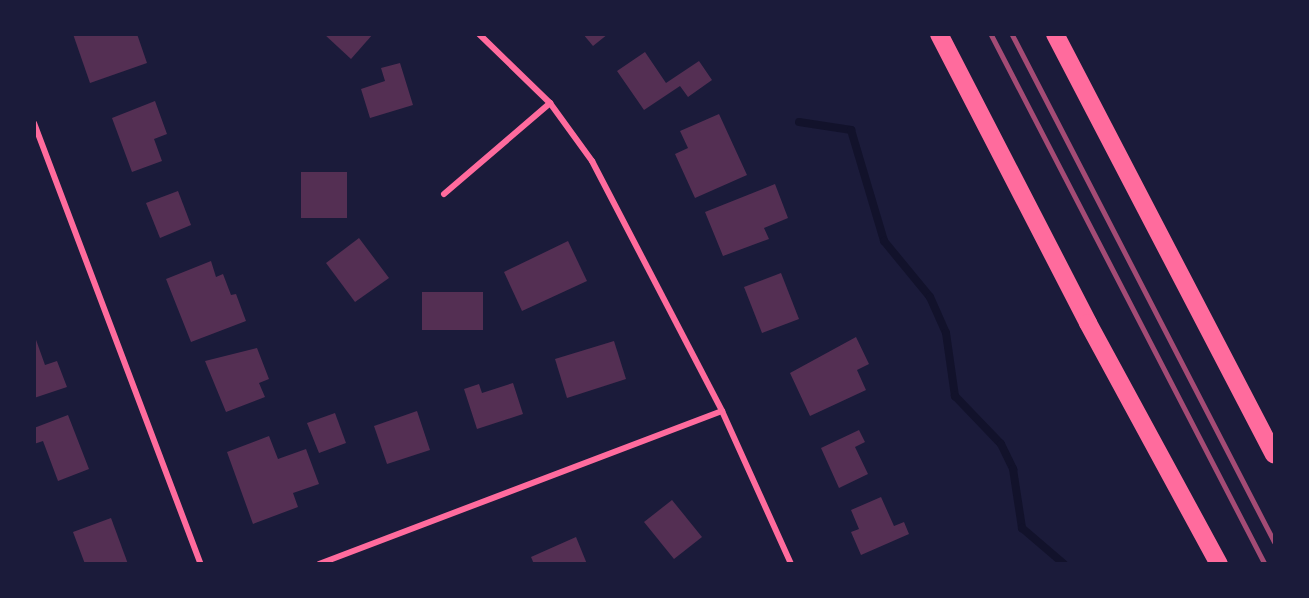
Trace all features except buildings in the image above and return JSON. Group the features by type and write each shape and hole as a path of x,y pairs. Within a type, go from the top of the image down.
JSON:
{"highway":[{"path":"939,34 1094,334 1219,564"},
{"path":"1055,34 1275,454"}],"street":[{"path":"479,34 550,103 592,161 722,411 791,564"},
{"path":"444,195 550,103"},
{"path":"34,123 201,564"},
{"path":"319,564 722,411"}],"waterway":[{"path":"799,122 851,130 884,241 930,297 946,333 955,396 1001,444 1013,469 1022,528 1064,564"}],"railway":[{"path":"991,34 1265,564"},
{"path":"1012,34 1274,541"}]}
